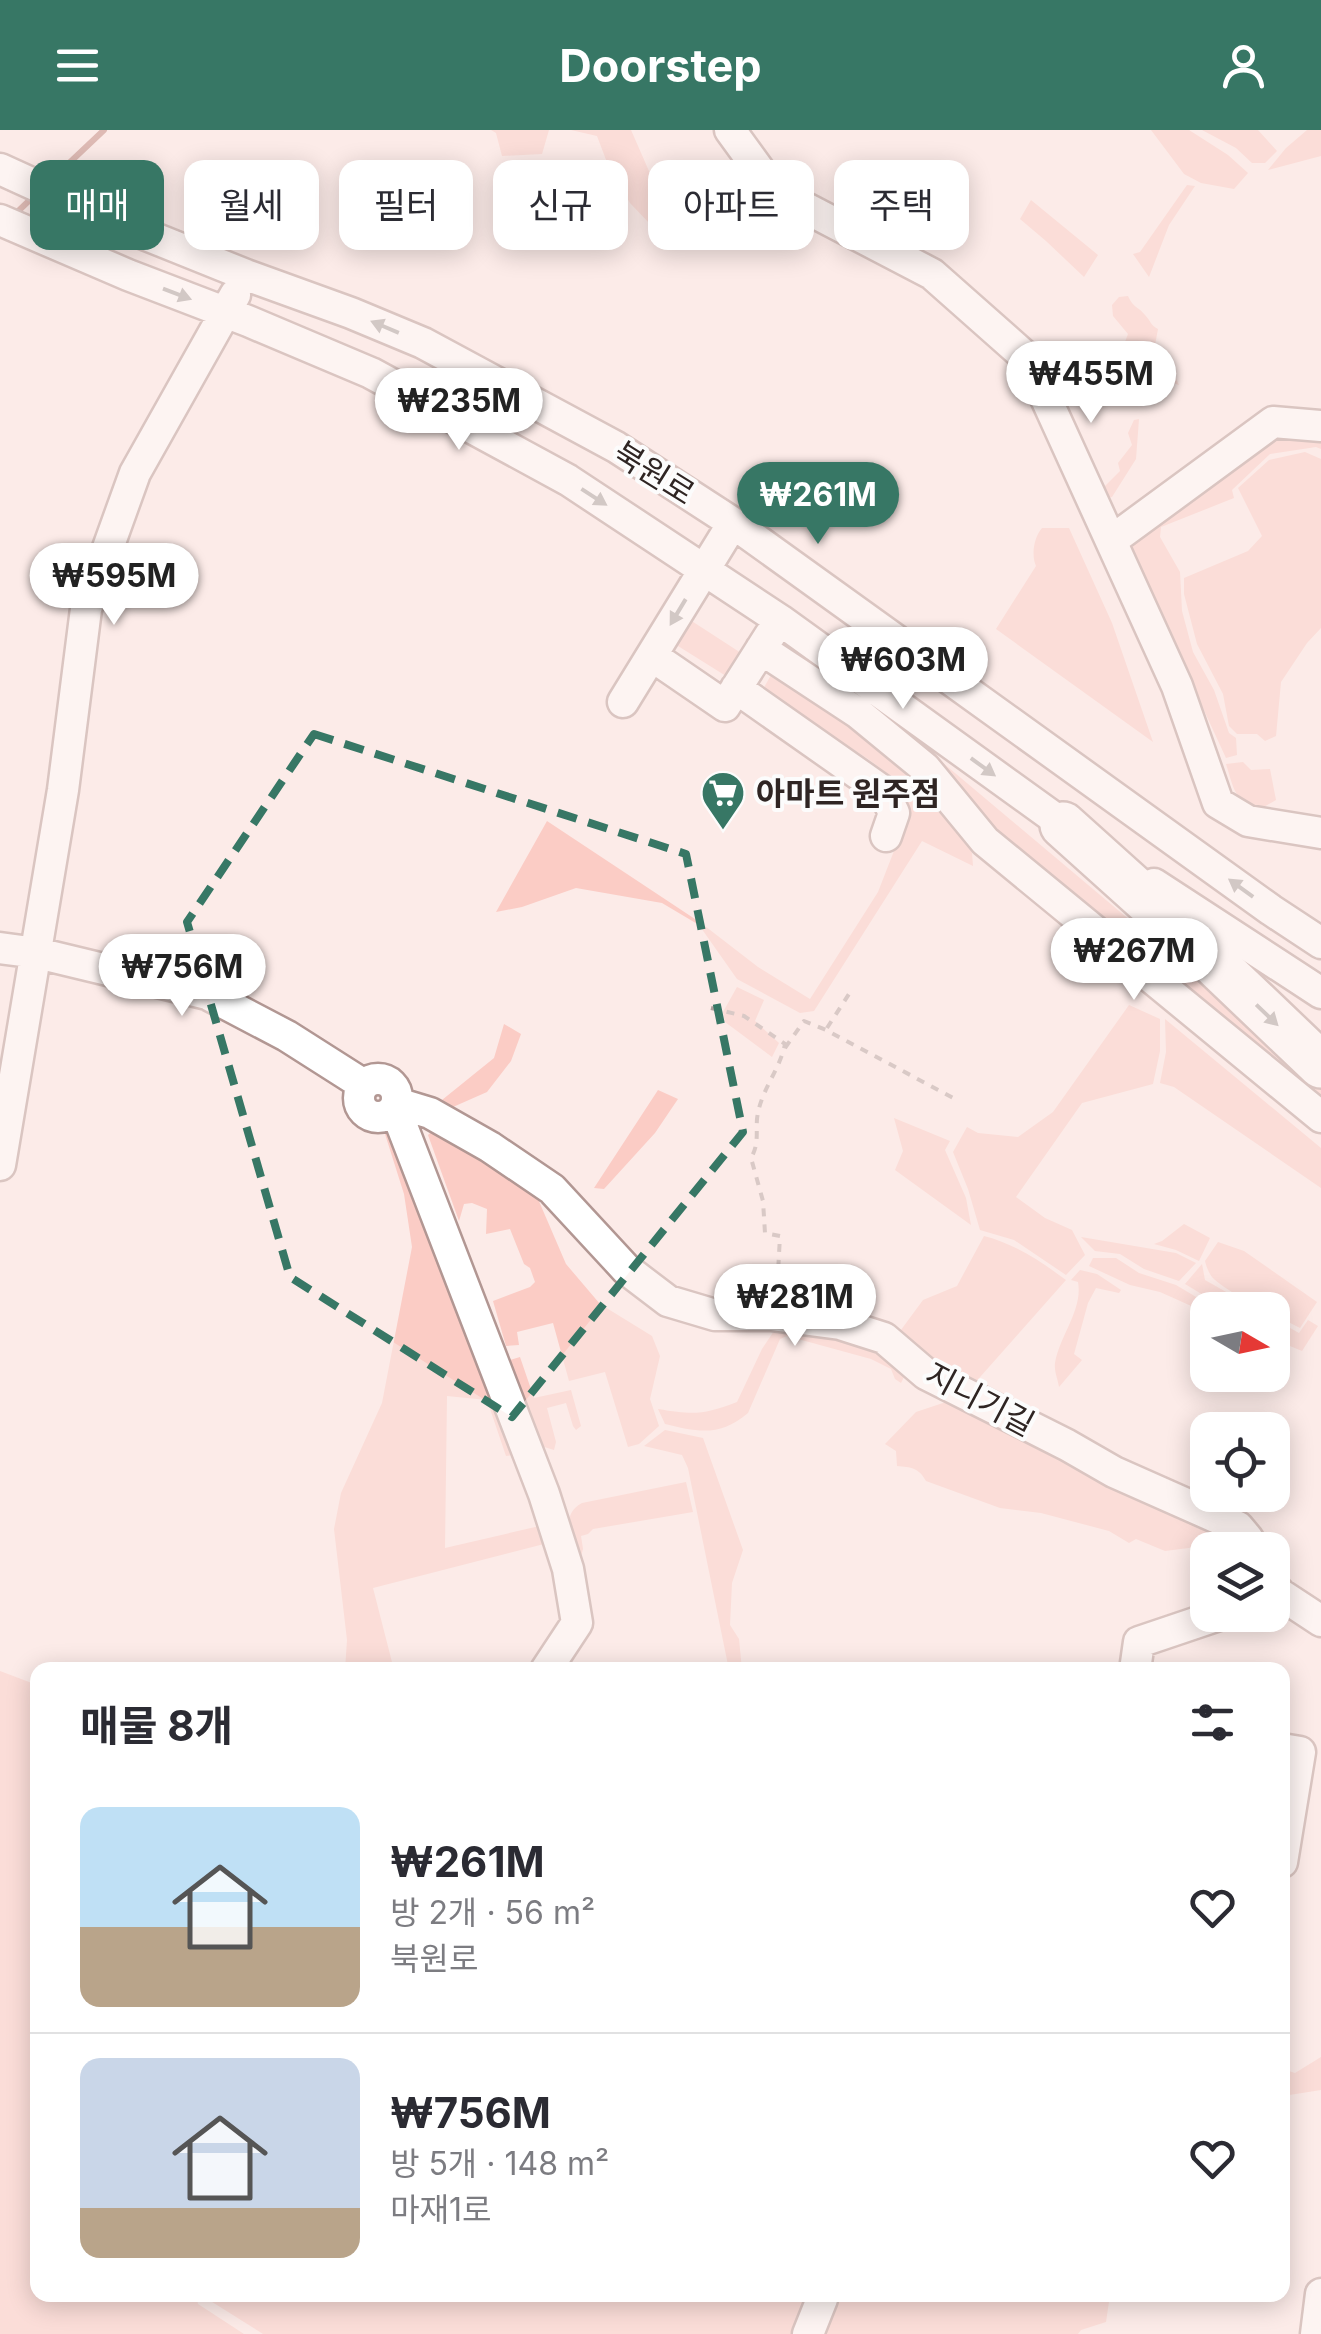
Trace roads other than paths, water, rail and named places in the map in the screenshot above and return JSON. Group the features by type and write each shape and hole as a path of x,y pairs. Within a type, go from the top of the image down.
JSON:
{"highway":[{"path":"1062,824 1321,1065"}],"street":[{"path":"730,130 776,192 932,274 1028,360 1178,686 1218,804 1248,821 1321,834"},
{"name":"북원로","path":"0,169 134,230 423,343 616,448 733,523 1321,943"},
{"name":"북원로","path":"0,220 371,373 568,480 780,620 1062,824 1321,993"},
{"path":"0,1165 63,790 86,609 135,473 246,275"},
{"path":"1111,542 1273,422 1321,426"},
{"path":"622,702 733,523"},
{"path":"652,656 725,706 746,696 761,649 780,620"},
{"path":"761,649 858,714 925,768 986,841 1321,1118"},
{"path":"746,696 884,792 894,813 886,836"},
{"path":"0,948 36,953"},
{"name":"지니기길","path":"36,953 207,994 287,1036 364,1085 375,1079 387,1081 396,1090 396,1106 430,1113 552,1189 626,1269 668,1301 715,1315 776,1316 840,1324 884,1338 926,1374 1114,1472 1242,1532"},
{"path":"396,1106 544,1494 568,1569 578,1622 551,1662"},
{"path":"1290,1601 1321,1621"},
{"path":"1135,1662 1139,1642 1190,1625"},
{"path":"1290,1750 1300,1752 1290,1813"},
{"path":"1316,2334 1321,2294"},
{"path":"808,2334 821,2302"}],"waterway":[{"path":"72,160 104,130"},
{"path":"12,217 30,200"}],"place":[{"name":"아마트 원주점","path":"723,831"}]}
